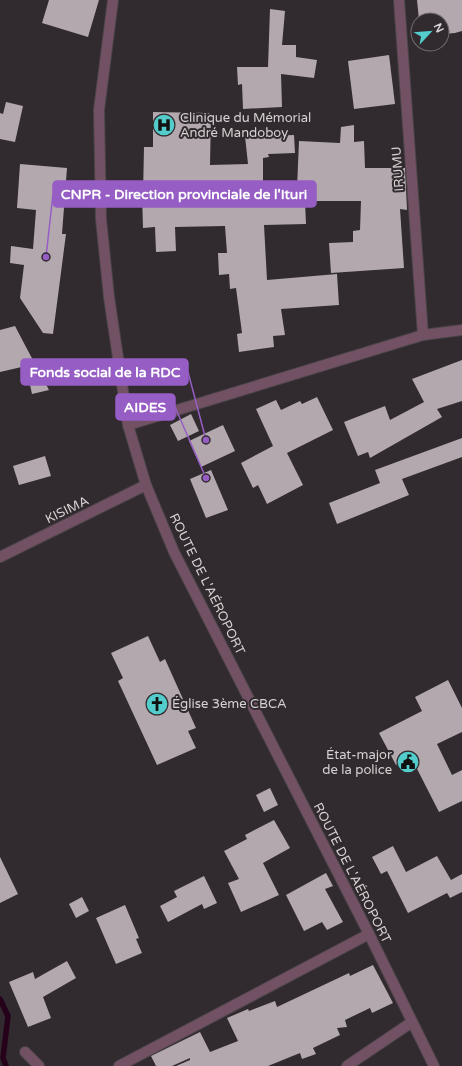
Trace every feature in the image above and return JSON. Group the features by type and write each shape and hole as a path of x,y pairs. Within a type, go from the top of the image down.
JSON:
{"street":[{"name":"ROUTE DE L'AÉROPORT","path":"113,0 99,110 101,218 109,297 128,425 146,485 174,552 369,934 434,1066"},
{"name":"IRUMU","path":"399,0 423,335"},
{"path":"128,425 423,335 462,330"},
{"name":"KISIMA","path":"0,557 146,485"},
{"path":"119,1066 369,934"},
{"path":"347,1066 412,1022"},
{"path":"25,1052 39,1066"}],"building":[{"path":"49,0 99,0 88,37 42,23"},
{"path":"417,0 462,0 462,31 450,33 450,12 418,12"},
{"path":"270,9 285,11 282,45 296,45 296,57 317,60 314,78 281,74 282,107 243,109 242,84 238,85 237,67 268,67"},
{"path":"389,55 395,104 354,109 348,61"},
{"path":"6,102 23,106 15,142 0,139 0,113 3,114"},
{"path":"153,112 211,113 210,165 248,164 245,136 266,134 266,136 294,135 295,153 268,154 269,157 263,158 263,189 297,188 299,141 340,143 341,127 354,125 354,142 364,141 365,168 405,168 407,210 400,209 404,268 331,273 329,243 353,242 353,231 360,230 361,201 305,201 306,224 264,225 267,280 337,274 339,305 281,309 285,335 273,336 274,347 239,352 237,334 242,333 236,288 230,289 229,274 219,275 218,253 227,253 225,226 175,227 176,251 156,252 155,227 143,228 142,195 144,147 153,147"},
{"path":"20,164 67,168 62,234 66,234 53,334 43,333 20,298 24,265 10,263 11,246 33,249 36,210 17,208"},
{"path":"15,326 49,390 32,394 26,366 0,372 0,330"},
{"path":"462,360 462,401 437,409 442,417 370,458 368,452 358,456 344,422 385,406 390,420 424,402 412,379"},
{"path":"317,397 333,430 287,453 303,485 267,504 258,485 253,488 241,463 273,446 256,409 276,400 281,410 300,401 302,404"},
{"path":"191,414 199,431 178,441 170,425"},
{"path":"223,425 235,451 201,467 189,441"},
{"path":"462,438 462,457 402,479 409,495 337,524 329,503 380,483 375,470"},
{"path":"45,456 51,476 19,485 13,466"},
{"path":"211,470 228,510 206,518 190,479"},
{"name":"Église 3ème CBCA","path":"148,636 160,662 165,659 196,728 188,731 196,748 157,765 118,681 123,678 111,653"},
{"path":"448,680 462,708 462,732 437,744 452,775 462,770 462,801 439,812 411,757 396,765 379,733 422,711 415,697"},
{"path":"270,788 278,805 264,812 256,795"},
{"path":"274,820 290,848 263,863 279,895 241,912 228,883 239,879 224,851 247,839 245,835"},
{"path":"393,846 406,872 437,856 451,880 462,874 462,892 450,898 447,893 408,913 387,871 381,874 372,857"},
{"path":"0,857 18,894 0,903"},
{"path":"326,873 333,886 325,889 343,922 327,930 322,922 304,931 286,895"},
{"path":"204,876 217,903 204,909 202,904 168,922 160,906 177,897 174,891"},
{"path":"82,897 89,911 76,918 69,904"},
{"path":"125,905 139,938 136,939 142,953 116,964 96,918"},
{"path":"67,961 76,978 43,997 51,1018 28,1027 9,982 33,972 35,979"},
{"path":"373,965 393,1003 372,1013 370,1008 345,1020 347,1027 337,1028 340,1035 313,1048 316,1054 302,1059 300,1053 268,1066 176,1066 190,1060 190,1058 172,1066 156,1066 151,1056 200,1032 210,1052 238,1041 227,1018 248,1009 249,1011 275,1001 277,1007 349,973 350,976"}],"waterway":[{"path":"0,999 8,1016 3,1058 6,1066"}],"place":[{"name":"Clinique du Mémorial André Mandoboy","path":"164,125"},
{"name":"CNPR - Direction provinciale de l'Ituri","path":"46,257"},
{"name":"Fonds social de la RDC","path":"206,440"},
{"name":"AIDES","path":"206,478"},
{"name":"Église 3ème CBCA","path":"157,704"},
{"name":"État-major de la police","path":"408,762"}]}
